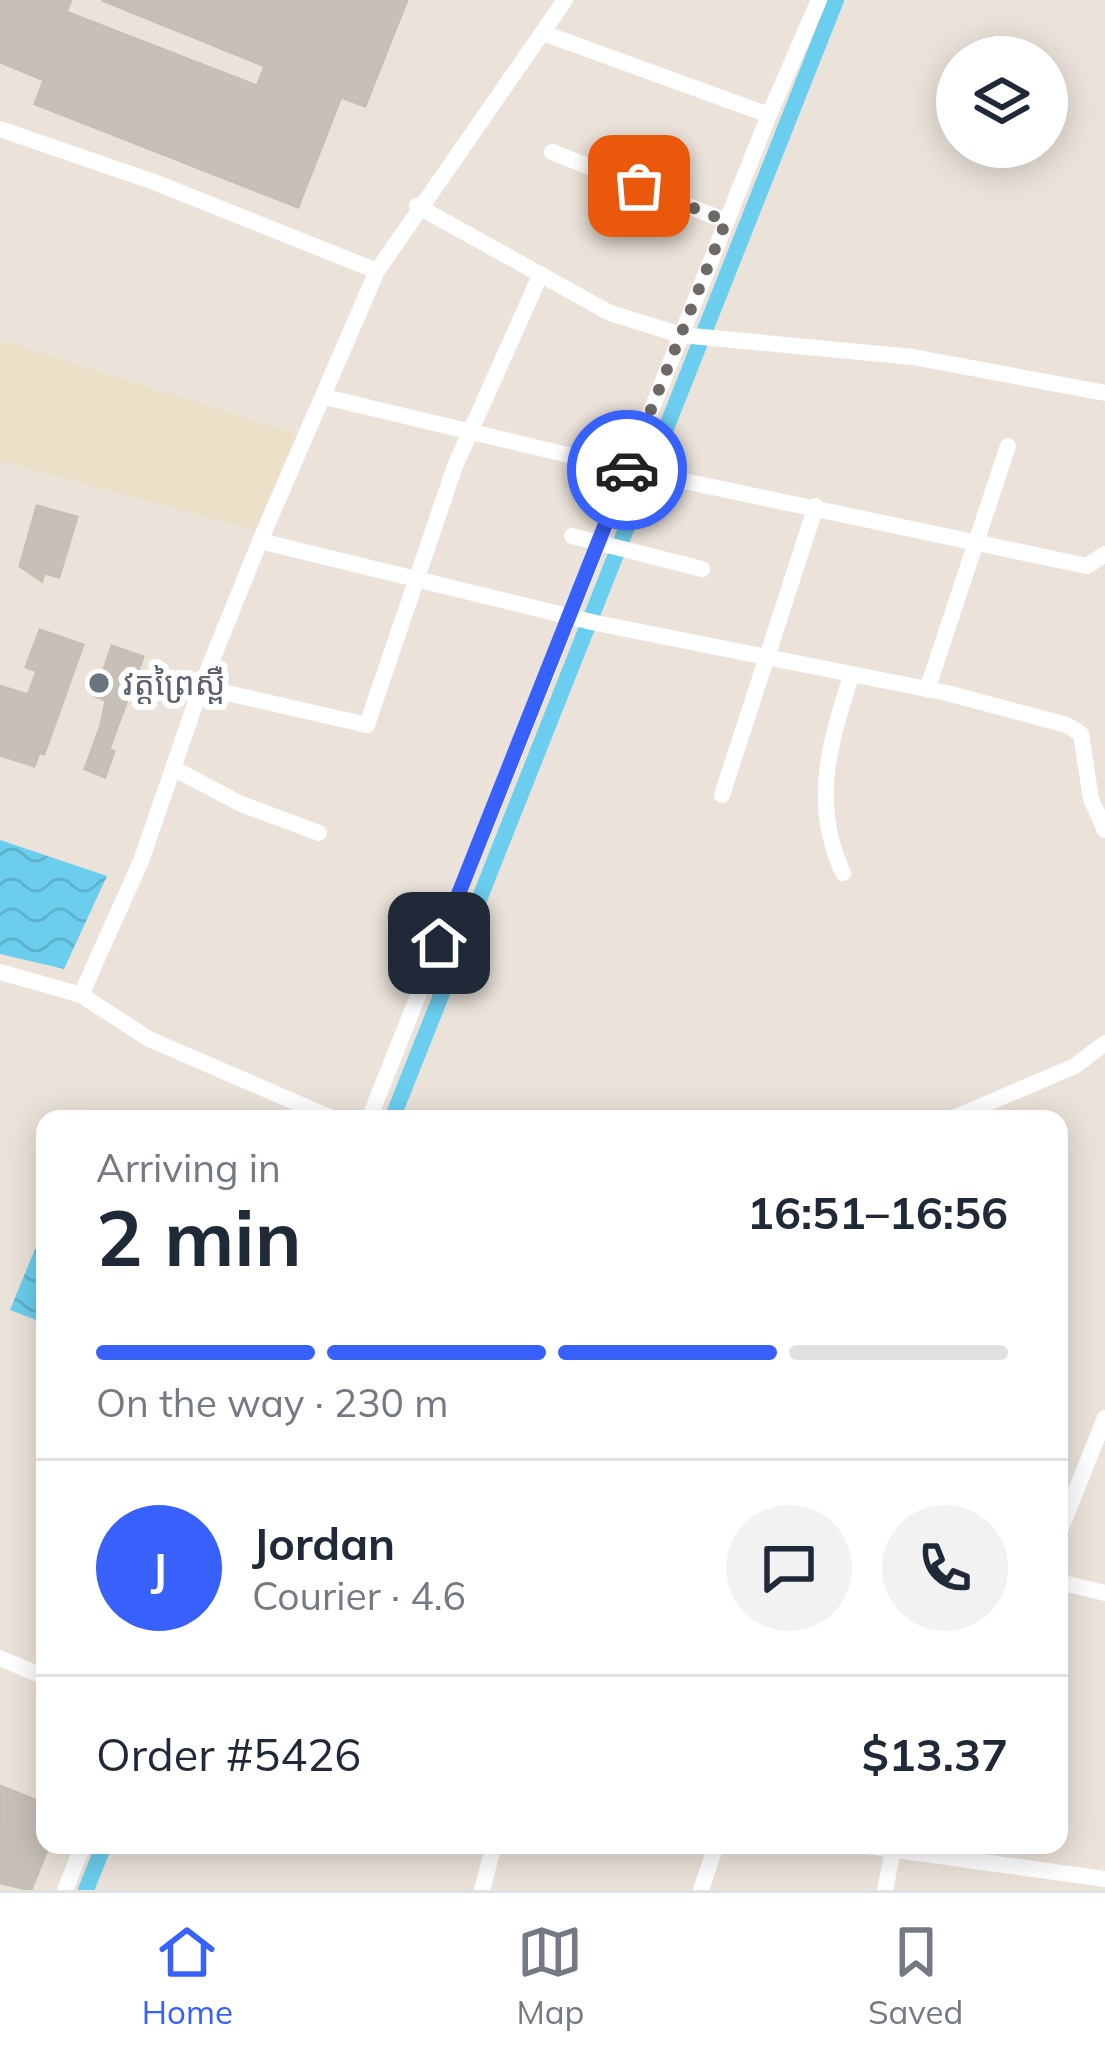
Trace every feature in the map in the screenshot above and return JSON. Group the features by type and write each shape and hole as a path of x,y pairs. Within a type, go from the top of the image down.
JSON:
{"street":[{"path":"81,995 141,861 201,687 260,541 377,271 417,206 565,0"},
{"path":"373,1110 611,548 694,336 726,221 819,0"},
{"path":"543,33 769,115"},
{"path":"0,129 154,182 377,271"},
{"path":"552,152 726,221"},
{"path":"417,206 539,278 610,313 694,336 913,357 1105,393"},
{"path":"201,687 367,725 469,433 539,278"},
{"path":"325,397 641,472 1087,566 1105,554"},
{"path":"926,690 1009,446"},
{"path":"722,795 816,506"},
{"path":"572,536 702,569"},
{"path":"260,541 582,620 926,690 1075,729 1091,799 1105,830"},
{"path":"843,873 825,833 825,806 829,746 851,676"},
{"path":"173,768 241,803 320,833"},
{"path":"0,972 81,995 149,1039 313,1110"},
{"path":"972,1110 1075,1066 1105,1043"},
{"path":"1068,1515 1098,1453 1105,1418"},
{"path":"1068,1584 1105,1593"},
{"path":"0,1658 36,1673"},
{"path":"65,1890 79,1854"},
{"path":"482,1890 492,1854"},
{"path":"701,1890 713,1854"},
{"path":"885,1890 893,1854"},
{"path":"935,1854 1105,1879"}],"shaded area":[{"path":"0,340 297,434 254,530 0,461"}],"water":[{"path":"0,840 107,876 64,969 0,954"},
{"path":"35,1249 36,1249 36,1320 10,1310"}],"building":[{"path":"0,0 71,0 66,12 257,86 265,66 102,0 407,0 365,106 341,97 298,207 35,104 44,80 0,62"},
{"path":"37,506 77,517 59,577 44,573 42,581 20,566"},
{"path":"40,630 83,645 44,754 39,753 34,766 0,755 0,686 28,695 37,671 26,667"},
{"path":"112,646 143,657 109,749 114,751 105,777 85,769 101,725 106,700 95,696"},
{"path":"0,1786 36,1800 36,1854 45,1854 31,1890 0,1883"}],"waterway":[{"path":"396,1110 836,0"},
{"path":"86,1890 100,1854"}],"way so far":[{"path":"627,470 726,221 639,186"}],"place":[{"name":"វត្តព្រៃស្ពឺ","path":"99,683"}],"route":[{"path":"439,943 627,470"}]}
